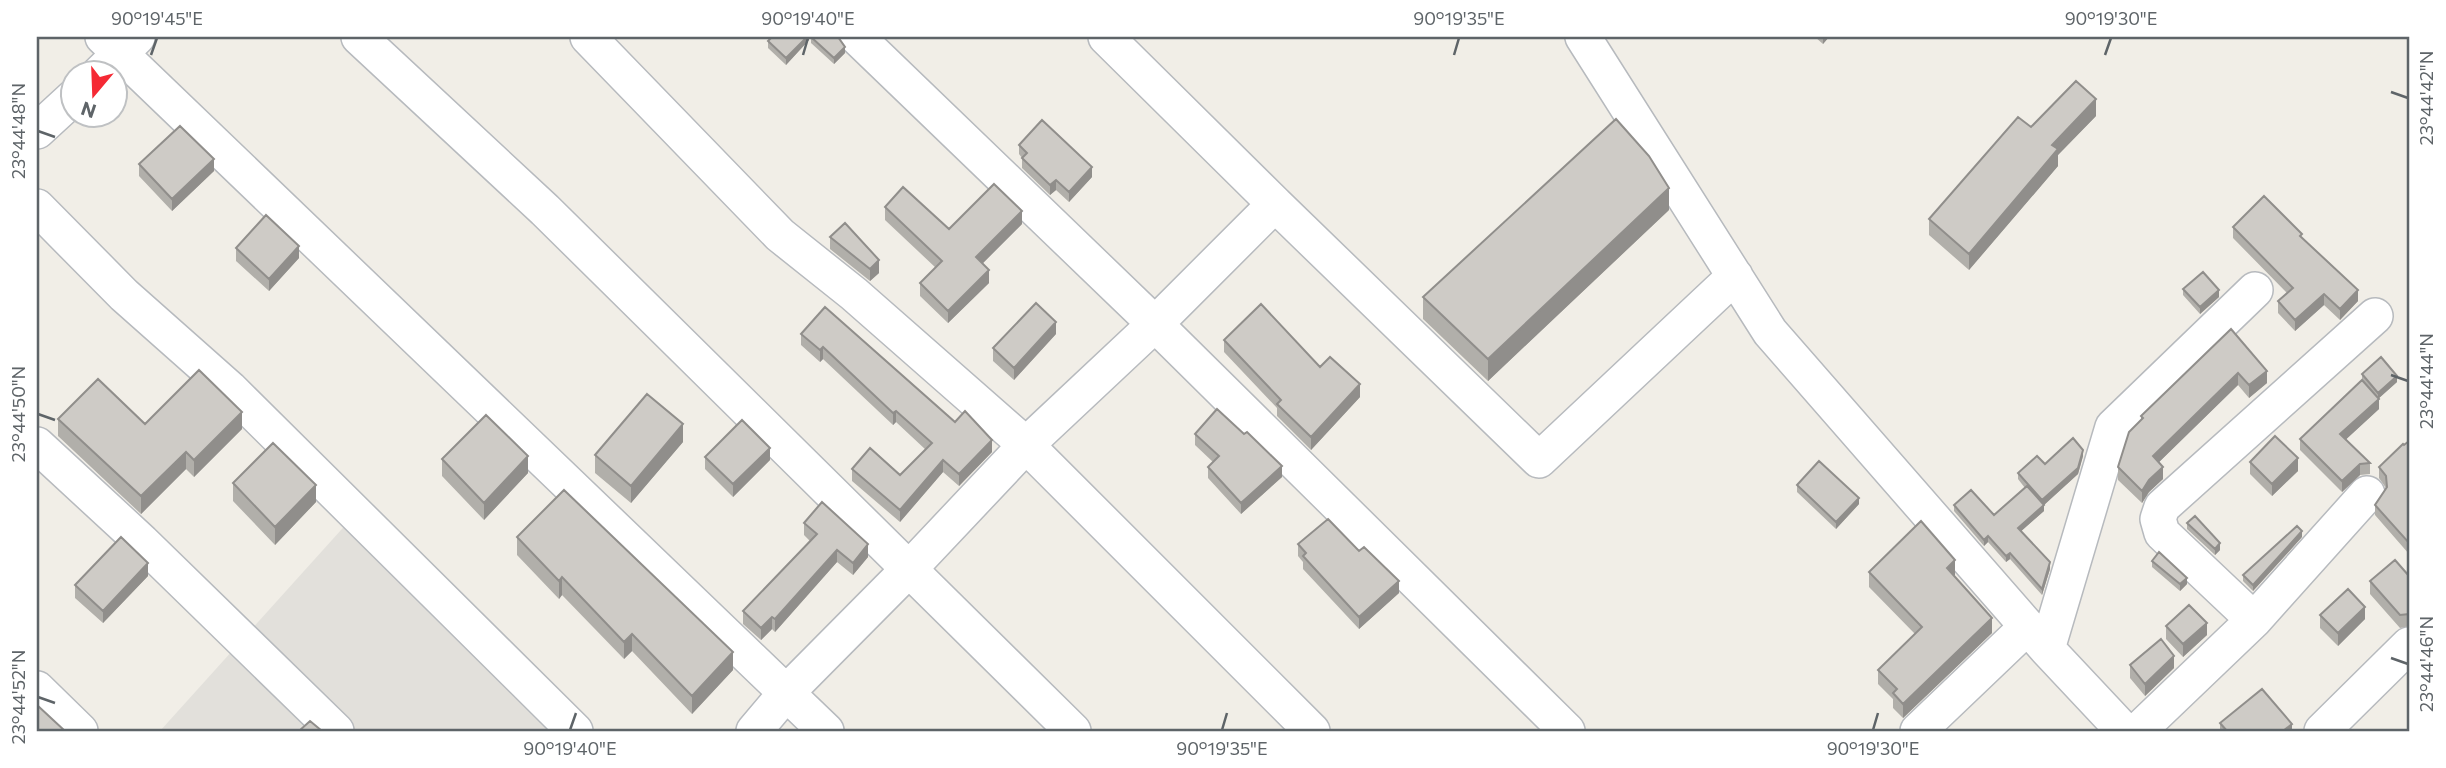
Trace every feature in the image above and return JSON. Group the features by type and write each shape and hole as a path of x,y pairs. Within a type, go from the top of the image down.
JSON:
{"street":[{"path":"359,37 545,210 1073,731"},
{"path":"588,37 780,234 854,294 1026,445 1312,731"},
{"path":"857,37 1155,324 1567,731"},
{"path":"1106,37 1539,460 1735,276"},
{"path":"1583,37 1770,332 2037,638 2124,731"},
{"path":"115,50 826,731"},
{"path":"37,131 60,110"},
{"path":"754,731 786,693 909,569 1026,445 1155,324 1275,204"},
{"path":"37,206 124,295 230,389 575,731"},
{"path":"1918,731 2037,638 2113,427 2255,290"},
{"path":"2254,620 2162,533 2158,519 2162,507 2375,316"},
{"path":"37,445 142,542 336,731"},
{"path":"2138,731 2254,620 2367,494"},
{"path":"2322,731 2409,645"},
{"path":"37,689 79,731"}],"shaded area":[{"path":"350,520 551,731 160,731"}],"building":[{"path":"772,37 807,37 786,58 768,41"},
{"path":"811,37 838,37 845,47 834,58"},
{"path":"2076,81 2096,99 2052,145 2058,149 1969,254 1929,219 2018,117 2031,127"},
{"path":"1616,119 1649,156 1669,188 1488,359 1423,297"},
{"path":"1042,120 1092,167 1069,192 1056,180 1050,185 1022,158 1027,153 1019,145"},
{"path":"180,126 214,159 172,199 139,164"},
{"path":"994,184 1022,211 976,257 989,270 948,311 920,283 942,261 885,207 903,187 949,229"},
{"path":"2264,196 2302,234 2300,236 2358,290 2340,309 2324,294 2295,320 2278,301 2293,288 2233,227"},
{"path":"266,215 299,246 269,279 236,248"},
{"path":"845,223 879,260 870,269 830,237"},
{"path":"2203,272 2219,290 2200,307 2183,289"},
{"path":"1036,303 1056,322 1014,368 993,348"},
{"path":"1261,304 1320,367 1330,357 1360,384 1311,437 1277,404 1281,400 1224,340"},
{"path":"825,307 955,422 965,411 992,440 959,474 943,460 900,510 852,469 870,448 900,475 932,443 896,411 893,413 823,347 820,350 801,334"},
{"path":"2231,329 2267,371 2249,385 2238,373 2153,456 2163,467 2142,491 2118,467 2129,432 2143,418 2141,416"},
{"path":"2381,357 2397,376 2378,393 2362,374"},
{"path":"199,370 242,412 194,460 186,452 141,496 58,419 98,379 145,424"},
{"path":"2362,380 2379,399 2340,434 2370,463 2360,464 2342,481 2300,439"},
{"path":"647,394 683,424 631,486 595,455"},
{"path":"1217,409 1244,434 1247,432 1282,466 1241,503 1208,467 1219,456 1195,434"},
{"path":"486,415 528,456 484,503 442,459"},
{"path":"742,420 770,448 733,484 705,457"},
{"path":"2275,436 2298,458 2272,484 2250,462"},
{"path":"2073,438 2083,450 2078,468 2042,500 2018,473 2037,456 2045,464"},
{"path":"2409,441 2409,543 2375,505 2387,487 2386,476 2379,467"},
{"path":"273,443 316,485 275,527 233,483"},
{"path":"1819,461 1859,498 1836,522 1797,485"},
{"path":"2027,486 2044,505 2018,528 2050,562 2042,589 2010,553 2006,556 1988,536 1984,540 1954,505 1971,490 1994,515"},
{"path":"564,490 733,652 692,696 632,634 624,642 562,577 559,581 517,537"},
{"path":"822,502 868,544 853,563 837,550 775,619 772,617 761,628 743,611 817,534 804,523"},
{"path":"2195,516 2220,543 2215,549 2187,523"},
{"path":"1328,519 1359,551 1364,547 1399,581 1359,617 1303,556 1306,553 1298,544"},
{"path":"1921,521 1955,560 1947,568 1992,618 1903,704 1893,693 1897,689 1878,670 1922,627 1869,572"},
{"path":"2297,526 2302,531 2253,585 2243,575"},
{"path":"121,537 148,563 103,611 75,585"},
{"path":"2159,552 2187,578 2180,584 2152,561"},
{"path":"2395,560 2409,576 2409,614 2400,615 2370,581"},
{"path":"2348,589 2365,607 2338,633 2320,615"},
{"path":"2189,605 2207,623 2183,644 2166,626"},
{"path":"2161,639 2174,656 2145,684 2130,665"},
{"path":"2262,689 2292,724 2283,731 2227,731 2220,723"},
{"path":"37,705 65,731 37,731"},
{"path":"310,721 322,731 299,731"}]}
